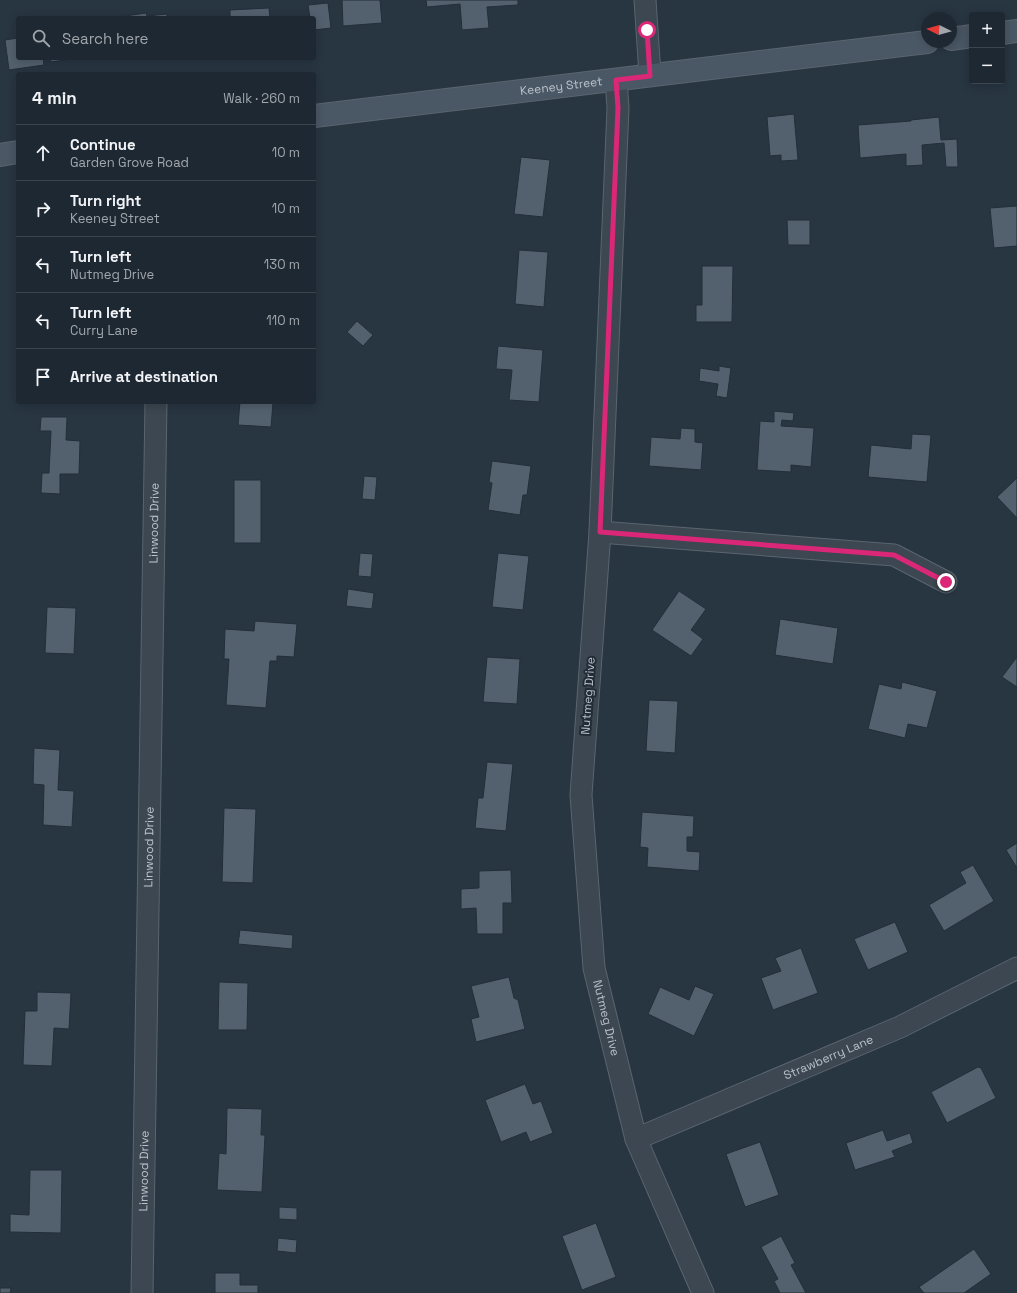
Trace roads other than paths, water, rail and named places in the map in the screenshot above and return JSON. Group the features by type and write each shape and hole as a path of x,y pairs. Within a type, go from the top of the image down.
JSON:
{"main road":[{"path":"1005,33 1017,31"},
{"path":"957,38 969,36"},
{"name":"Keeney Street","path":"316,116 921,43"},
{"path":"0,154 16,152"}],"street":[{"path":"645,0 650,76"},
{"name":"Nutmeg Drive","path":"616,80 618,108 600,532 582,795 594,968 636,1139 702,1293"},
{"name":"Linwood Drive","path":"142,1293 156,404"},
{"path":"600,532 894,555 946,582"},
{"name":"Strawberry Lane","path":"636,1139 900,1027 1017,968"}]}
